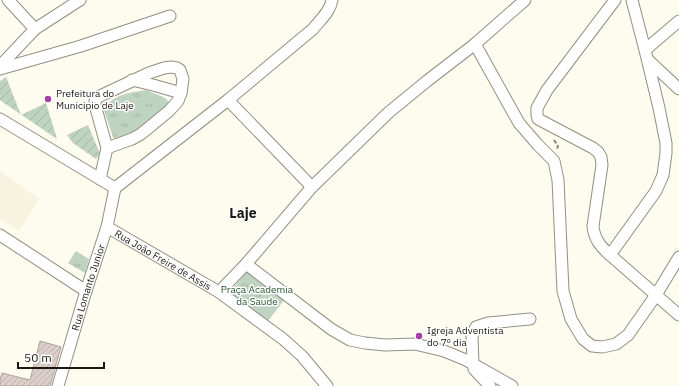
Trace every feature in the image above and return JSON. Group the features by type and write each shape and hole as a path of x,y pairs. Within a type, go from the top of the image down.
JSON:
{"street":[{"path":"8,0 35,29"},
{"path":"0,67 35,29 80,0"},
{"path":"0,119 115,188 228,100 313,29 325,16 331,6 332,0"},
{"path":"219,292 246,264 312,187 388,113 475,44 525,0"},
{"path":"615,0 547,90 536,112 538,119 598,152 601,157 602,165 593,231 600,246 679,315"},
{"path":"610,255 656,191 663,175 666,153 666,143 647,55 632,0"},
{"path":"0,67 80,46 170,16"},
{"path":"647,55 679,21"},
{"path":"475,44 519,123 554,161 558,180 563,291 572,319 583,339 592,346 602,347 616,344 628,335 656,295 679,257"},
{"path":"647,55 679,89"},
{"path":"100,179 107,148 95,105 98,97 132,80 164,68 171,67 180,70 183,79 181,94 178,101 169,111 141,134 107,148"},
{"path":"132,80 181,94"},
{"path":"228,100 312,187"},
{"name":"Rua Lomanto Junior","path":"58,386 86,290 107,227 115,188"},
{"name":"Rua João Freire de Assis","path":"107,227 219,292 283,339 302,356 327,386"},
{"path":"0,235 86,290"},
{"path":"246,264 331,329 350,340 365,343 415,344 444,351 512,386"},
{"path":"490,386 469,363 472,336 476,327 488,323 530,319"}],"path":[{"path":"554,140 558,146 554,161"}],"shaded area":[{"path":"0,171 39,199 19,231 0,219"}],"green space":[{"path":"6,77 21,114 0,100 0,81"},
{"path":"146,90 165,98 171,104 130,139 117,141 113,137 103,108 118,97 128,93"},
{"path":"46,103 57,139 21,115"},
{"path":"88,125 100,154 96,159 73,143 67,135"},
{"path":"76,251 89,259 85,273 68,263"},
{"name":"Praça Academia da Saude","path":"249,269 285,299 268,321 230,292"}],"building":[{"path":"40,341 61,347 50,386 0,386 2,373 30,380"}],"place":[{"name":"Prefeitura do Municipio de Laje","path":"48,99"},
{"name":"Igreja Adventista do 7º dia","path":"419,336"}],"district":[{"name":"Laje","path":"243,213"}]}
